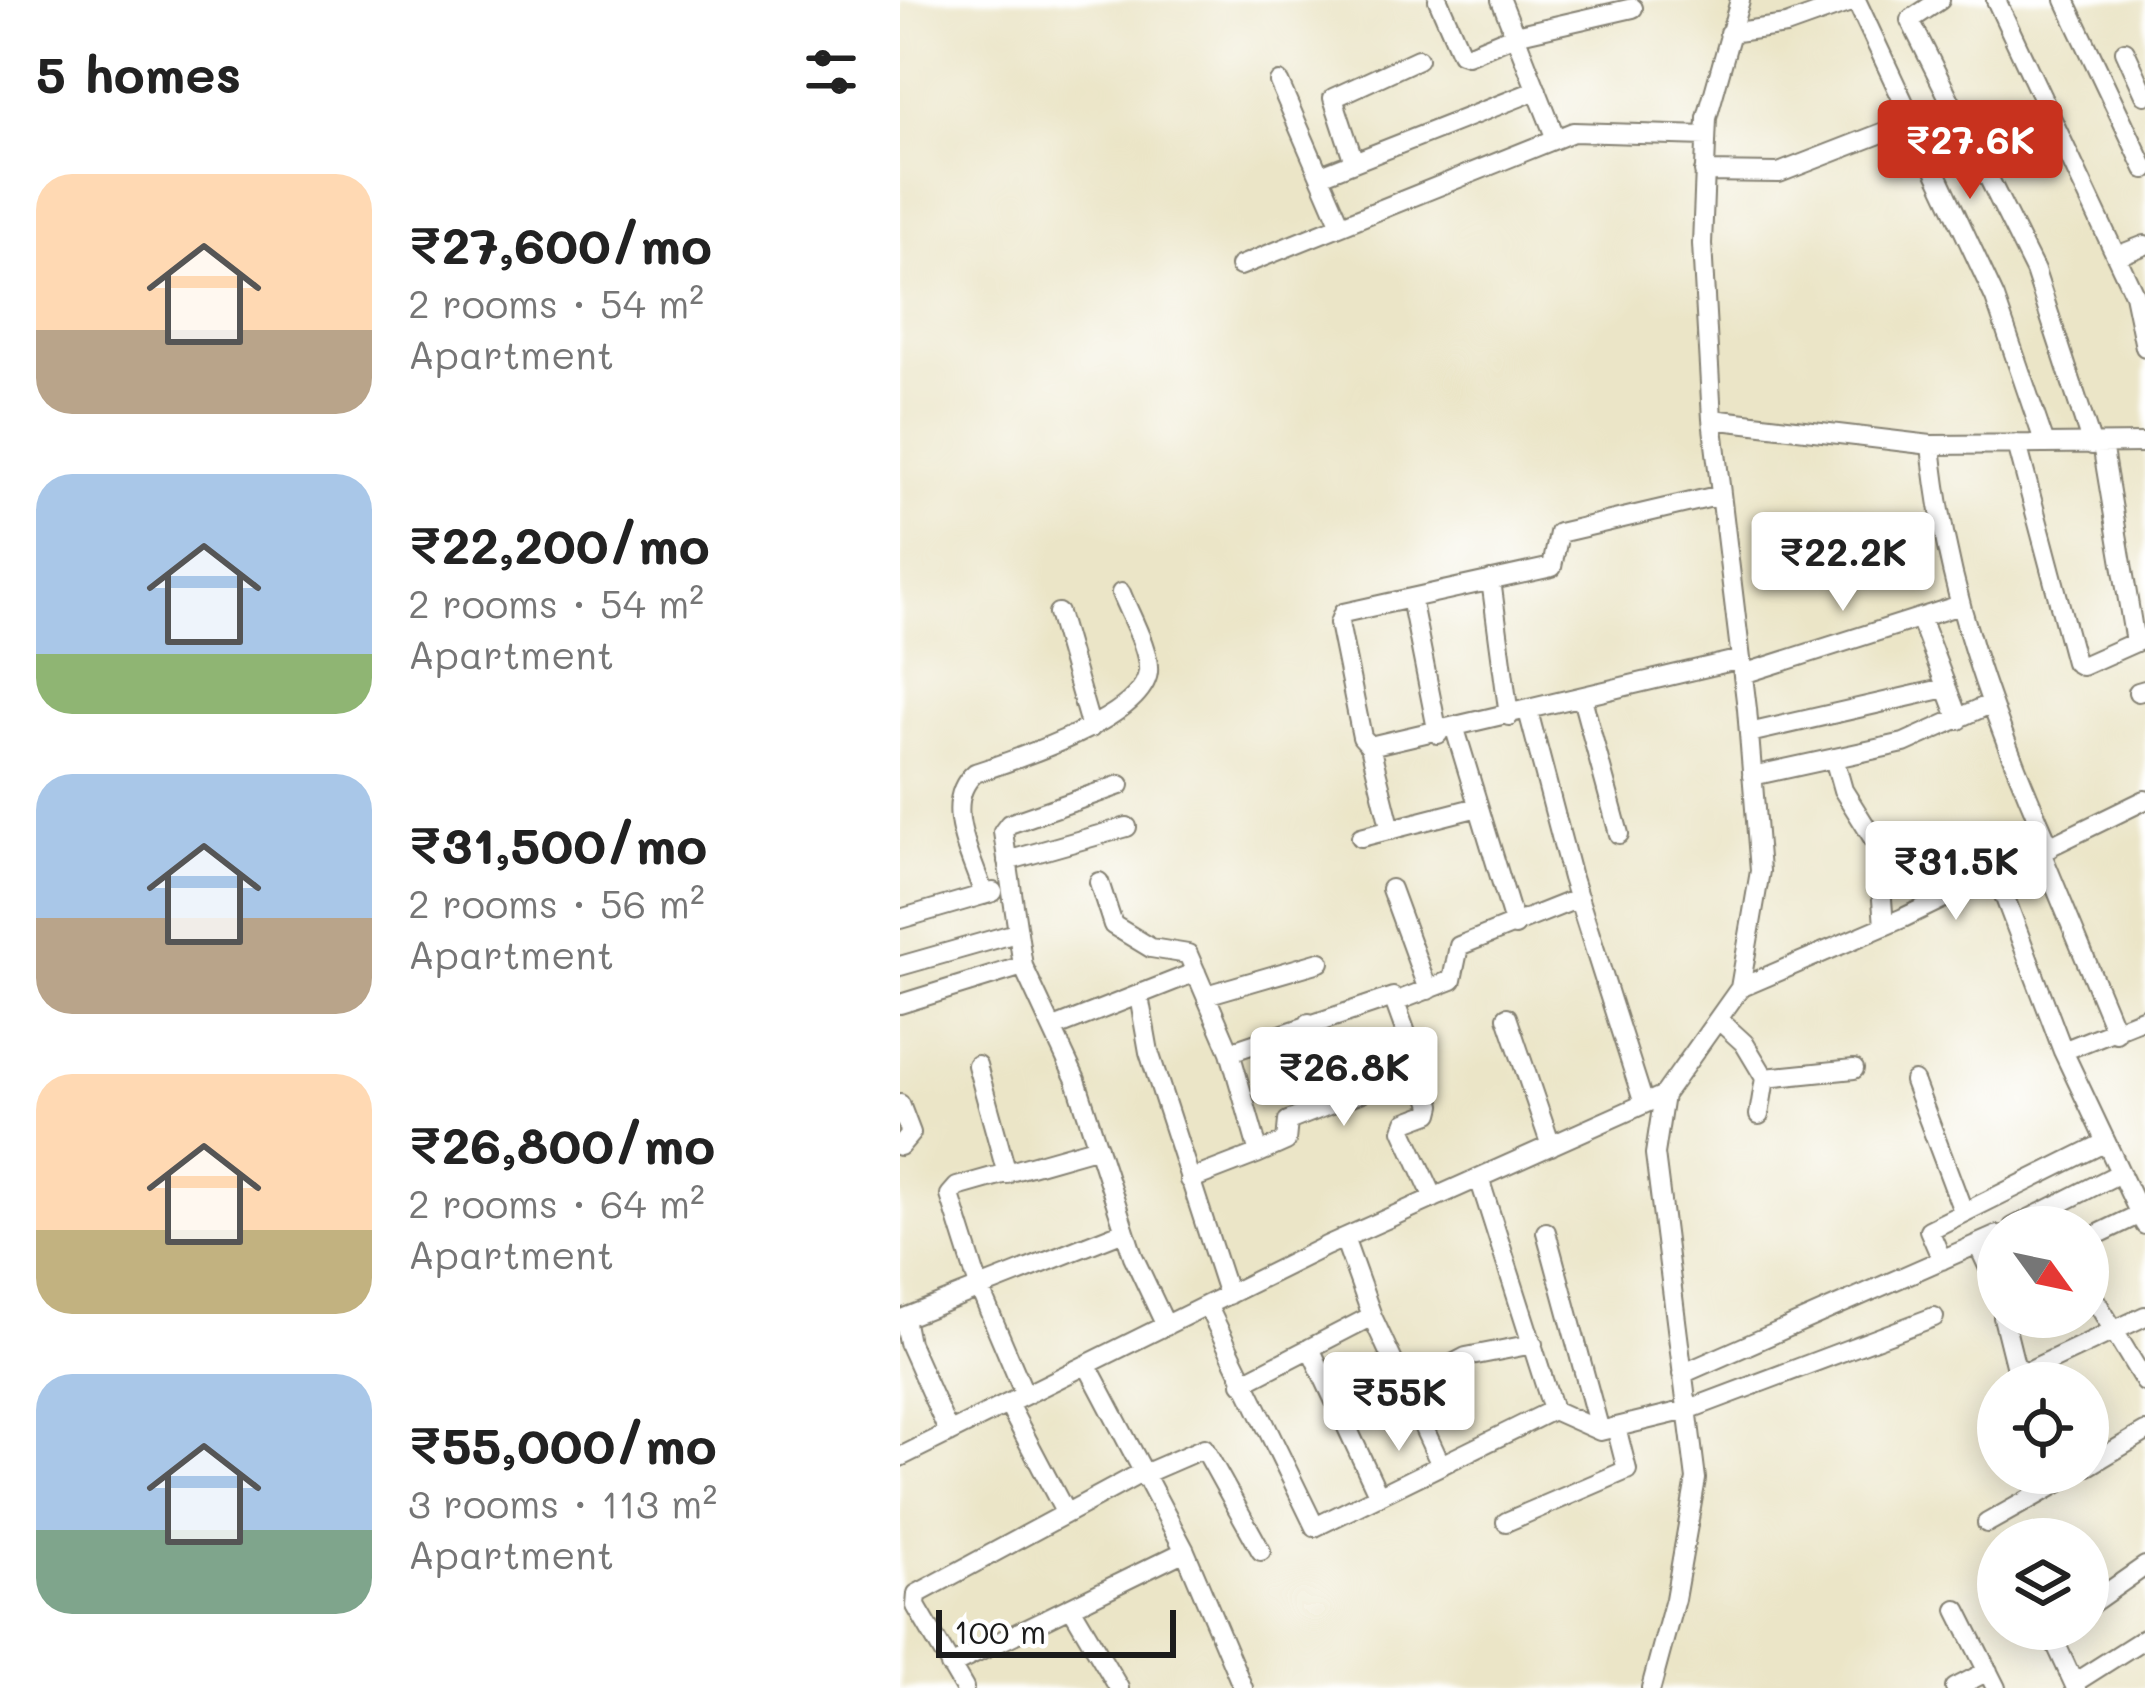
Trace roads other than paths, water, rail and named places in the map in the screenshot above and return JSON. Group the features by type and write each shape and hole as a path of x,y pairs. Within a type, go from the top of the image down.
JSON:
{"street":[{"path":"1438,0 1462,55 1515,35 1633,8"},
{"path":"1501,0 1556,139"},
{"path":"1651,1688 1675,1599 1696,1479 1655,1154 1664,1095 1740,988 1760,871 1742,666 1712,419 1702,244 1706,136 1740,0"},
{"path":"1729,33 1786,25 1856,0 1995,298 2045,444"},
{"path":"1940,0 1910,20 2035,271 2097,444 2140,640 2082,666 2075,662 2017,444"},
{"path":"2065,0 2145,169"},
{"path":"2003,2 2117,256 2140,292 2145,346"},
{"path":"2125,51 2145,95"},
{"path":"1354,162 1333,98 1418,59"},
{"path":"1279,82 1340,223"},
{"path":"1321,175 1537,90"},
{"path":"1704,172 1779,173 1913,121"},
{"path":"1240,266 1556,139 1590,130 1706,136"},
{"path":"2117,256 2145,245"},
{"path":"1712,419 1931,445 2145,442"},
{"path":"1931,445 1938,512 1990,704 2116,1034"},
{"path":"1391,830 1370,746 1362,737 1340,616 1552,567 1558,532 1721,495"},
{"path":"1490,580 1518,714 1644,1104"},
{"path":"984,895 958,813 964,782 975,773 1091,728 1147,677 1148,665 1121,593"},
{"path":"1412,598 1447,731 1478,807 1515,926"},
{"path":"1370,746 1742,666 1960,605"},
{"path":"1058,614 1091,728"},
{"path":"1920,618 1959,721"},
{"path":"1749,733 1946,688"},
{"path":"1582,698 1619,835"},
{"path":"1752,776 1904,743 1990,704"},
{"path":"1834,758 1844,790 1878,846 1884,926"},
{"path":"1120,785 1010,824 1003,832 1023,966 1054,1028 1124,1231 1166,1326"},
{"path":"1740,988 1884,926 2145,800"},
{"path":"1361,837 1478,807"},
{"path":"1007,861 1127,827"},
{"path":"1996,874 2063,1052 2143,1219 2109,1231"},
{"path":"1099,882 1113,925 1151,947 1184,950 1230,1052 1259,1153"},
{"path":"900,919 1009,887"},
{"path":"1391,889 1428,990"},
{"path":"1395,1002 1452,980 1459,946 1579,898"},
{"path":"900,965 1016,933"},
{"path":"1206,995 1320,962"},
{"path":"900,1004 1023,966"},
{"path":"1054,1028 1196,972"},
{"path":"1138,996 1145,1040 1228,1295"},
{"path":"1230,1052 1387,996 1395,1002 1431,1111 1406,1123 1403,1130 1434,1198"},
{"path":"1507,1018 1551,1146"},
{"path":"2063,1052 2116,1034 2145,1018"},
{"path":"1720,1021 1754,1057 1765,1078 1759,1115"},
{"path":"1309,1024 1340,1102"},
{"path":"977,1065 1007,1174"},
{"path":"1765,1078 1854,1069"},
{"path":"1189,1180 1288,1140 1288,1121 1418,1070"},
{"path":"1914,1081 1963,1211"},
{"path":"900,1457 1344,1238 1664,1095"},
{"path":"900,1105 910,1133 900,1146"},
{"path":"1942,1261 1929,1230 2106,1142"},
{"path":"1065,1512 1016,1400 950,1195 957,1187 1098,1147"},
{"path":"2055,1206 2120,1173"},
{"path":"1479,1178 1553,1410"},
{"path":"949,1433 902,1318 1124,1231"},
{"path":"1506,1522 1627,1470 1608,1429 1546,1232"},
{"path":"1344,1238 1372,1316 1440,1462"},
{"path":"1682,1374 1977,1245"},
{"path":"1207,1305 1309,1525 1326,1523 1440,1462 1553,1410 1608,1429 1687,1410 1934,1317"},
{"path":"1242,1383 1372,1316"},
{"path":"2109,1336 2145,1316"},
{"path":"2109,1323 2145,1382"},
{"path":"2008,1338 2015,1365 2026,1372 2104,1338"},
{"path":"1406,1389 1466,1357 1533,1344"},
{"path":"1310,1348 1379,1496"},
{"path":"1087,1365 1185,1551 1243,1688"},
{"path":"2109,1453 2145,1432"},
{"path":"1185,1551 1071,1607 957,1681 920,1613 916,1594 1065,1512 1204,1448 1261,1552"},
{"path":"1996,1518 2039,1494"},
{"path":"2109,1591 2145,1566"},
{"path":"1071,1607 1111,1686"},
{"path":"1955,1688 1992,1680 1957,1610"},
{"path":"900,1623 920,1613"},
{"path":"2059,1650 2075,1686 2145,1638"}]}
